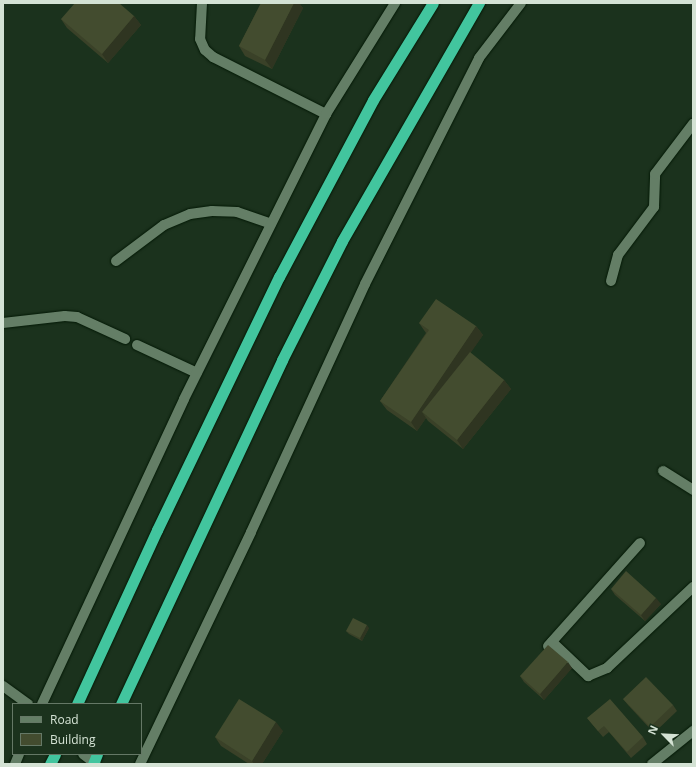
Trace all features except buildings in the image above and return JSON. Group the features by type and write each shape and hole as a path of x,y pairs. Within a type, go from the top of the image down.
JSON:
{"highway":[{"path":"77,703 157,530 279,277 373,100 433,3"},
{"path":"121,703 282,360 342,241 479,3"},
{"path":"50,764 54,755"}],"street":[{"path":"202,3 200,39 205,50 213,57 326,114"},
{"path":"42,703 197,373 326,114 395,3"},
{"path":"140,764 251,532 365,284 479,58 520,3"},
{"path":"611,281 618,255 654,207 655,174 693,124"},
{"path":"116,261 164,225 190,214 212,211 237,212 271,224"},
{"path":"3,324 65,316 77,317 125,339"},
{"path":"137,345 197,373"},
{"path":"663,471 693,490"},
{"path":"539,657 640,543"},
{"path":"552,642 588,676 607,668 693,587"},
{"path":"3,686 27,703"},
{"path":"652,764 693,731"},
{"path":"85,755 95,761"}]}
